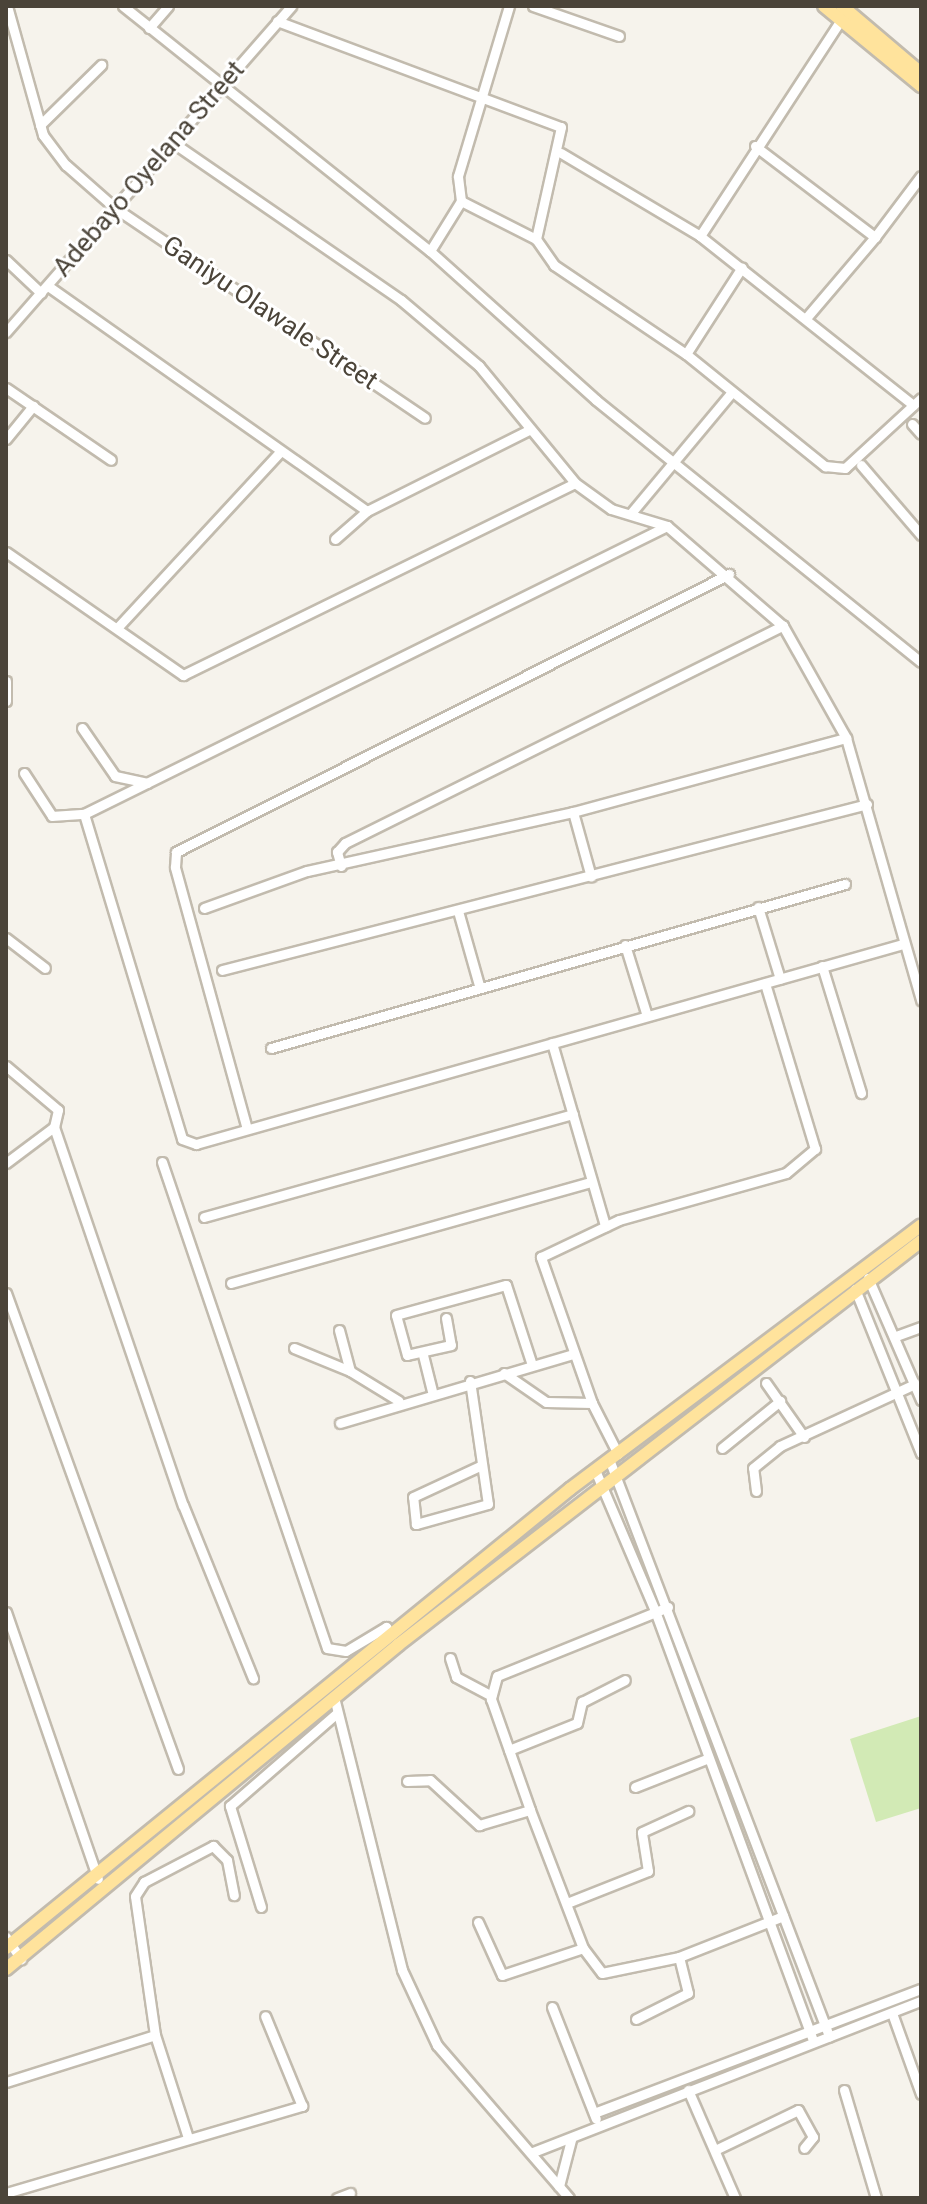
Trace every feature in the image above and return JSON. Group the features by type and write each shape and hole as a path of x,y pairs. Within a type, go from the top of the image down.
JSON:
{"main road":[{"path":"824,6 847,11 921,73"},
{"path":"847,11 921,86"},
{"path":"8,1943 98,1879 390,1633 595,1470 921,1225"},
{"path":"6,1969 334,1697 868,1278 921,1241"}],"street":[{"name":"Ganiyu Olawale Street","path":"7,6 40,125 59,157 115,208 425,418"},
{"path":"123,6 430,251 669,459 921,662"},
{"path":"149,28 168,6"},
{"name":"Adebayo Oyelana Street","path":"6,332 291,6"},
{"path":"509,6 455,187 461,201 536,239 554,265 686,354 835,470 917,402 700,236 561,153"},
{"path":"533,6 619,36"},
{"path":"700,236 755,146 847,11"},
{"path":"277,21 556,123 564,135 561,153 536,239"},
{"path":"40,125 101,65"},
{"path":"172,142 401,300 479,366 575,483 611,509 632,512 667,526 729,574 783,626 846,738 867,804 903,944 920,994"},
{"path":"755,146 875,237"},
{"path":"807,317 875,237 921,176"},
{"path":"430,251 461,201"},
{"path":"6,260 367,511"},
{"path":"686,354 742,267"},
{"path":"6,388 111,460"},
{"path":"632,512 669,459 732,392"},
{"path":"6,439 33,406"},
{"path":"912,424 921,434"},
{"path":"335,539 367,511 529,430"},
{"path":"117,628 281,451"},
{"path":"861,465 921,535"},
{"path":"6,552 117,628 172,672 190,673 575,483"},
{"path":"24,773 52,816 84,814 667,526"},
{"path":"247,1129 176,852 729,574"},
{"path":"341,866 337,852 358,836 783,626"},
{"path":"6,681 12,692 6,701"},
{"path":"82,728 115,776 150,783"},
{"path":"204,908 341,866 573,812 846,738"},
{"path":"222,970 867,804"},
{"path":"573,812 591,877"},
{"path":"84,814 182,1139 196,1144 903,944"},
{"path":"271,1048 479,985 845,884"},
{"path":"758,907 780,979"},
{"path":"458,911 479,985"},
{"path":"6,938 45,968"},
{"path":"625,945 647,1016"},
{"path":"822,966 861,1093"},
{"path":"765,983 815,1149 786,1173 605,1226 541,1257 573,1354 614,1457 617,1476 828,2031"},
{"path":"552,1043 605,1226"},
{"path":"6,1066 54,1104 54,1127 183,1505 253,1678"},
{"path":"204,1217 573,1114"},
{"path":"6,1163 54,1127"},
{"path":"162,1162 327,1648 346,1651 386,1627 390,1633"},
{"path":"231,1283 591,1182"},
{"path":"756,1491 753,1468 804,1437 899,1392 919,1392 868,1278"},
{"path":"446,1318 451,1345 423,1355 404,1351 396,1315 506,1285 532,1365"},
{"path":"855,1289 921,1453"},
{"path":"6,1293 178,1769"},
{"path":"896,1336 921,1327"},
{"path":"339,1330 350,1371"},
{"path":"294,1348 350,1371 399,1401"},
{"path":"340,1423 432,1391 573,1354"},
{"path":"423,1355 432,1391"},
{"path":"504,1373 546,1402 592,1403"},
{"path":"470,1381 482,1465 486,1506 416,1524 413,1497 482,1465"},
{"path":"766,1383 804,1437"},
{"path":"722,1448 780,1401"},
{"path":"595,1470 655,1611 812,2038"},
{"path":"491,1696 507,1666 668,1607"},
{"path":"6,1612 98,1879"},
{"path":"450,1658 456,1677 491,1696 530,1810 593,1968 612,1975 679,1957 783,1916"},
{"path":"509,1750 577,1723 582,1702 625,1680"},
{"path":"334,1697 402,1970 437,2045 533,2152 569,2198"},
{"path":"261,1907 230,1806 336,1714"},
{"path":"635,1787 709,1758"},
{"path":"407,1781 430,1780 479,1825 530,1810"},
{"path":"567,1903 648,1871 642,1832 688,1811"},
{"path":"188,2138 155,2035 138,1888 197,1848 213,1846 227,1860 234,1895"},
{"path":"478,1922 502,1975 583,1948"},
{"path":"8,1943 21,1959"},
{"path":"636,2019 688,1993 679,1957"},
{"path":"533,2152 571,2140 921,1989"},
{"path":"828,2031 892,2013 921,2001"},
{"path":"552,2007 598,2126"},
{"path":"892,2013 921,2094"},
{"path":"6,2193 305,2103 265,2016"},
{"path":"6,2082 155,2035"},
{"path":"594,2113 812,2038"},
{"path":"688,2090 735,2198"},
{"path":"844,2090 876,2198"},
{"path":"715,2150 798,2110 813,2137 804,2148"},
{"path":"559,2186 571,2140"},
{"path":"337,2198 350,2193"}],"green space":[{"path":"921,1716 921,1808 876,1822 850,1739"}]}
